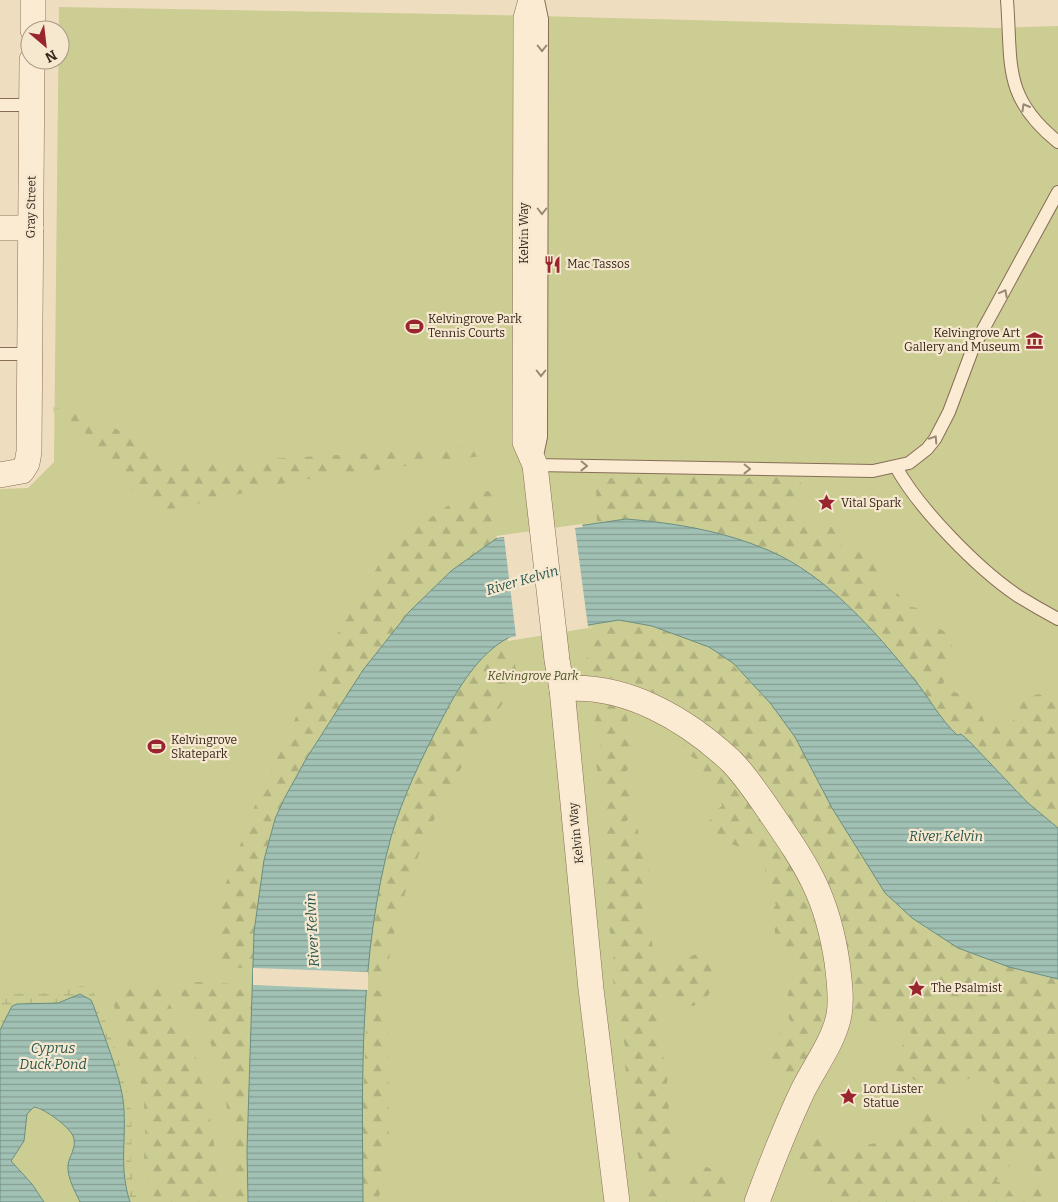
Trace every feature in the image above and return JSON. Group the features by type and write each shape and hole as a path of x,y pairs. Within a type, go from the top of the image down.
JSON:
{"street":[{"path":"32,20 33,0"},
{"name":"Kelvin Way","path":"530,0 526,18 525,442 536,465 538,501 562,689 591,989 617,1202"},
{"name":"Gray Street","path":"11,473 27,463 29,452 32,70"},
{"path":"0,228 31,228"},
{"path":"562,689 594,688 621,694 680,723 708,742 732,762 753,788 805,865 823,900 830,923 840,983 838,1015 829,1041 792,1114 757,1202"},
{"path":"736,1202 745,1202"}],"lane":[{"name":"Kelvin Way","path":"536,465 541,437 542,19 538,0"},
{"path":"1007,0 1009,56 1013,81 1024,107 1034,121 1058,142"},
{"path":"0,105 32,105"},
{"path":"536,465 873,471 896,468 918,457 935,439 949,412 973,348 1058,192"},
{"path":"0,354 29,354"},
{"path":"896,468 920,503 996,580 1018,596 1058,619"}],"green space":[{"name":"Kelvingrove Park","path":"59,7 494,15 995,28 1058,26 1058,1202 0,1202 0,489 28,488 54,462 58,70 70,70 70,20 59,20"},
{"path":"53,407 104,423 168,461 177,464 443,449 479,444 481,456 294,481 179,508 155,510 129,489 95,443 78,427 54,413"},
{"path":"627,473 638,477 655,473 693,475 706,479 710,477 743,480 768,473 780,479 794,477 799,479 802,493 794,506 801,515 802,521 806,522 808,529 820,525 832,527 844,548 855,548 877,559 881,565 879,579 873,590 893,587 907,606 917,608 925,630 937,627 951,636 952,650 943,685 955,692 967,694 971,697 979,709 986,726 1006,721 1013,724 1014,712 1019,704 1038,694 1057,701 1058,828 1027,802 970,742 961,734 957,735 946,725 867,628 811,576 778,556 740,540 696,528 671,524 623,521 597,524 596,483"},
{"path":"487,491 493,492 499,523 495,524 497,538 476,552 363,670 296,776 275,819 264,860 254,932 253,968 215,967 223,891 254,808 289,731 338,633 378,566 406,535 456,500"},
{"path":"619,620 689,637 716,651 735,668 773,708 795,736 857,852 879,886 922,926 965,950 987,959 1058,979 1058,1166 1042,1174 1034,1170 1028,1155 1018,1148 1010,1165 996,1181 1006,1185 1015,1199 1037,1185 1046,1193 1046,1202 831,1202 800,1168 796,1160 797,1151 803,1141 815,1131 831,1137 837,1148 846,1152 860,1145 887,1142 904,1122 912,1116 929,1110 946,1112 955,1128 965,1125 979,1136 983,1127 980,1106 987,1095 998,1086 990,1079 979,1075 945,1087 930,1088 894,1069 900,1058 902,1046 912,1033 850,1013 830,1020 815,1031 808,1069 798,1082 785,1081 776,1075 771,1052 772,1045 778,1034 792,1024 784,1008 792,975 798,962 784,956 778,949 772,916 772,911 776,905 772,899 773,891 765,881 765,870 762,861 749,851 712,836 709,824 712,813 722,806 721,794 711,791 701,782 702,763 688,754 684,747 683,738 627,674 609,679 593,672 585,661 599,637 599,623"},
{"path":"508,638 510,653 514,652 517,684 472,750 452,784 434,821 404,896 394,934 387,973 368,972 370,936 378,891 391,841 409,789 430,739 454,695 480,660"},
{"path":"616,702 627,712 627,732 635,754 631,765 620,777 632,787 636,800 632,813 622,825 638,829 639,846 645,854 649,867 649,878 643,897 642,930 651,937 655,959 663,975 682,961 697,954 704,954 710,957 716,964 718,972 718,980 706,1000 693,1006 684,1006 672,992 659,995 652,1006 656,1013 661,1033 664,1063 668,1072 666,1094 669,1104 667,1122 674,1143 672,1171 677,1179 675,1202 647,1202 642,1178 642,1166 634,1145 636,1121 625,1065 627,1053 617,1016 617,1003 611,969 614,955 610,932 603,911 602,896 610,870 604,851 605,828 599,808 603,791 596,765 601,744 594,724 597,714 604,705"},
{"path":"183,983 253,985 247,1150 248,1202 235,1202 225,1094 214,1053 204,1029 178,989"},
{"path":"157,984 182,1025 194,1051 207,1099 223,1202 156,1202 147,1181 144,1165 145,1123 142,1090 139,1074 117,1016 113,994 116,988"},
{"path":"82,986 92,990 96,997 123,1074 131,1113 132,1177 139,1202 129,1200 122,1166 125,1112 121,1090 91,1000 80,994 58,1003 31,1004 10,1009 0,1032 0,994 45,993"},
{"path":"368,990 387,991 389,1147 378,1202 363,1202 362,1126"},
{"path":"707,1167 719,1173 729,1184 719,1202 686,1202 690,1179 698,1170"}],"water":[{"name":"River Kelvin","path":"626,519 663,523 717,533 770,551 791,561 811,574 866,623 919,685 939,715 957,735 961,734 970,742 1027,802 1058,828 1058,979 1009,967 958,948 912,918 885,893 832,808 795,737 771,704 733,663 709,647 652,626 619,620 508,638 487,653 454,696 414,777 391,837 373,927 368,972 362,1110 363,1202 248,1202 247,1150 254,932 264,860 275,819 306,759 363,670 409,612 451,571 497,538"},
{"name":"Cyprus Duck Pond","path":"80,994 91,1000 94,1007 123,1098 125,1178 130,1202 80,1202 68,1170 74,1139 69,1130 57,1120 39,1108 34,1107 27,1114 24,1141 11,1161 32,1184 44,1202 0,1202 0,1030 12,1006 17,1004 58,1003"}],"pier":[{"path":"582,524 583,527 575,528 588,627 594,627 508,641 508,638 516,636 504,537 497,538 496,536"},
{"path":"253,968 368,972 368,990 253,985"}],"place":[{"name":"Mac Tassos","path":"553,264"},
{"name":"Kelvingrove Park Tennis Courts","path":"414,326"},
{"name":"Kelvingrove Art Gallery and Museum","path":"1034,340"},
{"name":"Vital Spark","path":"827,503"},
{"name":"Kelvingrove Skatepark","path":"157,747"},
{"name":"The Psalmist","path":"917,988"},
{"name":"Lord Lister Statue","path":"849,1096"}]}
